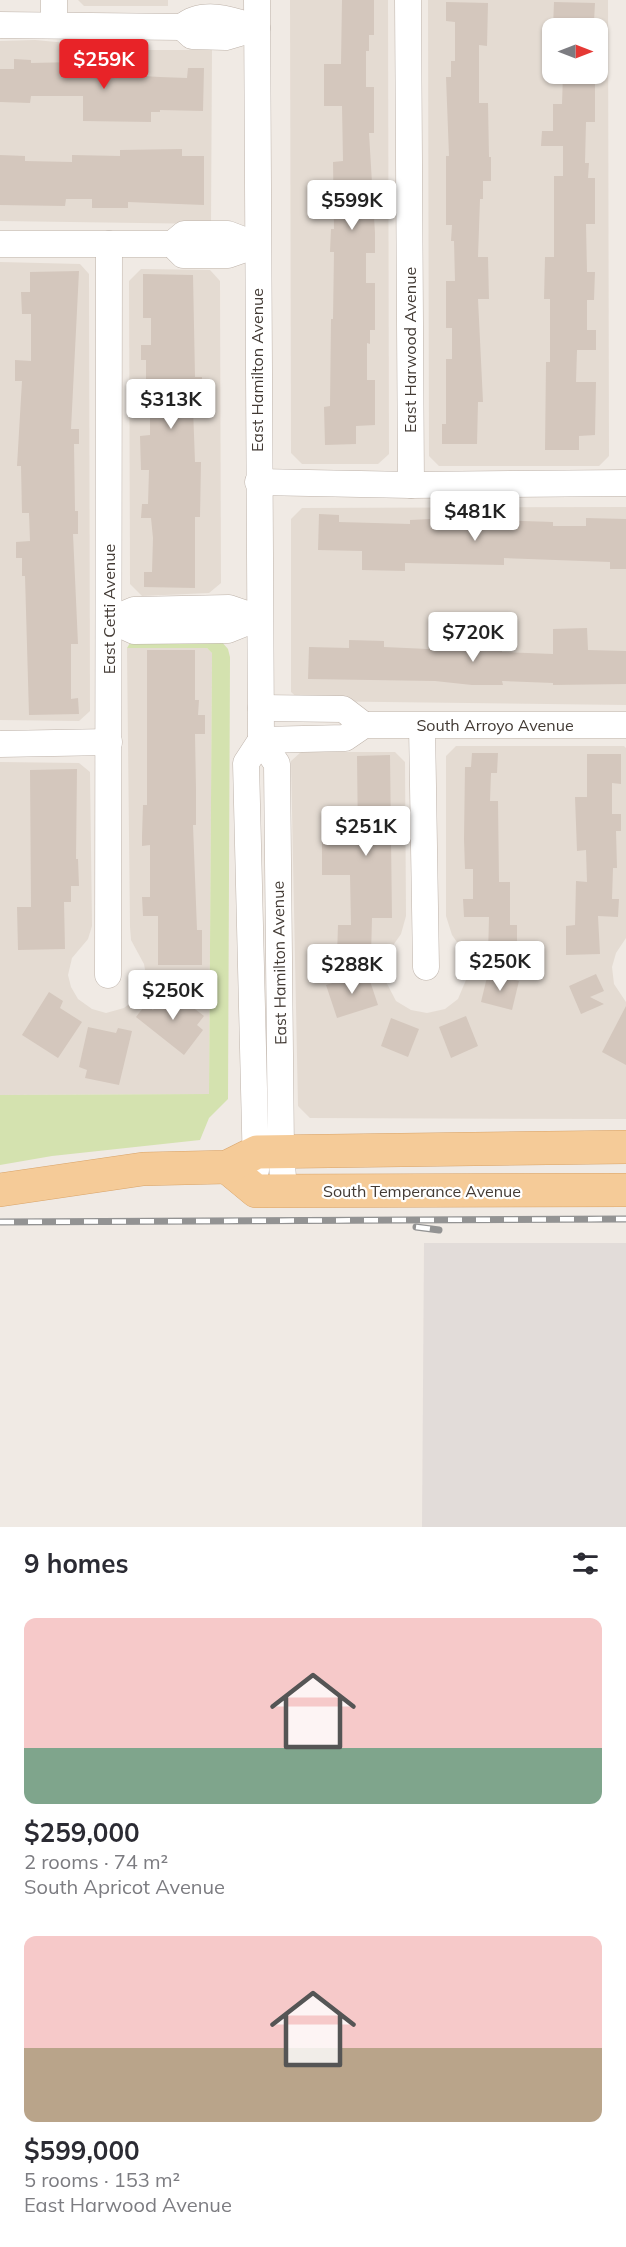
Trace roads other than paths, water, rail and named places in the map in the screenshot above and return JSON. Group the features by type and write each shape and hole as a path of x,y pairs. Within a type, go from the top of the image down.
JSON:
{"main road":[{"path":"0,1190 143,1169 227,1167 269,1151 626,1147"},
{"path":"227,1167 270,1191"},
{"name":"South Temperance Avenue","path":"270,1191 626,1190"}],"street":[{"path":"54,0 54,25"},
{"name":"East Hamilton Avenue","path":"257,0 258,618 261,740 277,764 270,1191"},
{"name":"East Harwood Avenue","path":"408,0 411,484"},
{"path":"0,26 182,27 192,18 225,18 257,28"},
{"path":"0,244 172,244 184,234 228,234 257,245"},
{"name":"East Cetti Avenue","path":"108,975 109,244"},
{"path":"258,482 626,483"},
{"name":"South Arroyo Avenue","path":"261,708 342,710 364,725 626,725"},
{"name":"South Arroyo Avenue","path":"261,740 345,738 364,725"},
{"path":"422,726 426,967"},
{"path":"0,744 109,742"}],"railway":[{"path":"0,1222 626,1219"},
{"path":"416,1227 439,1230"}]}
